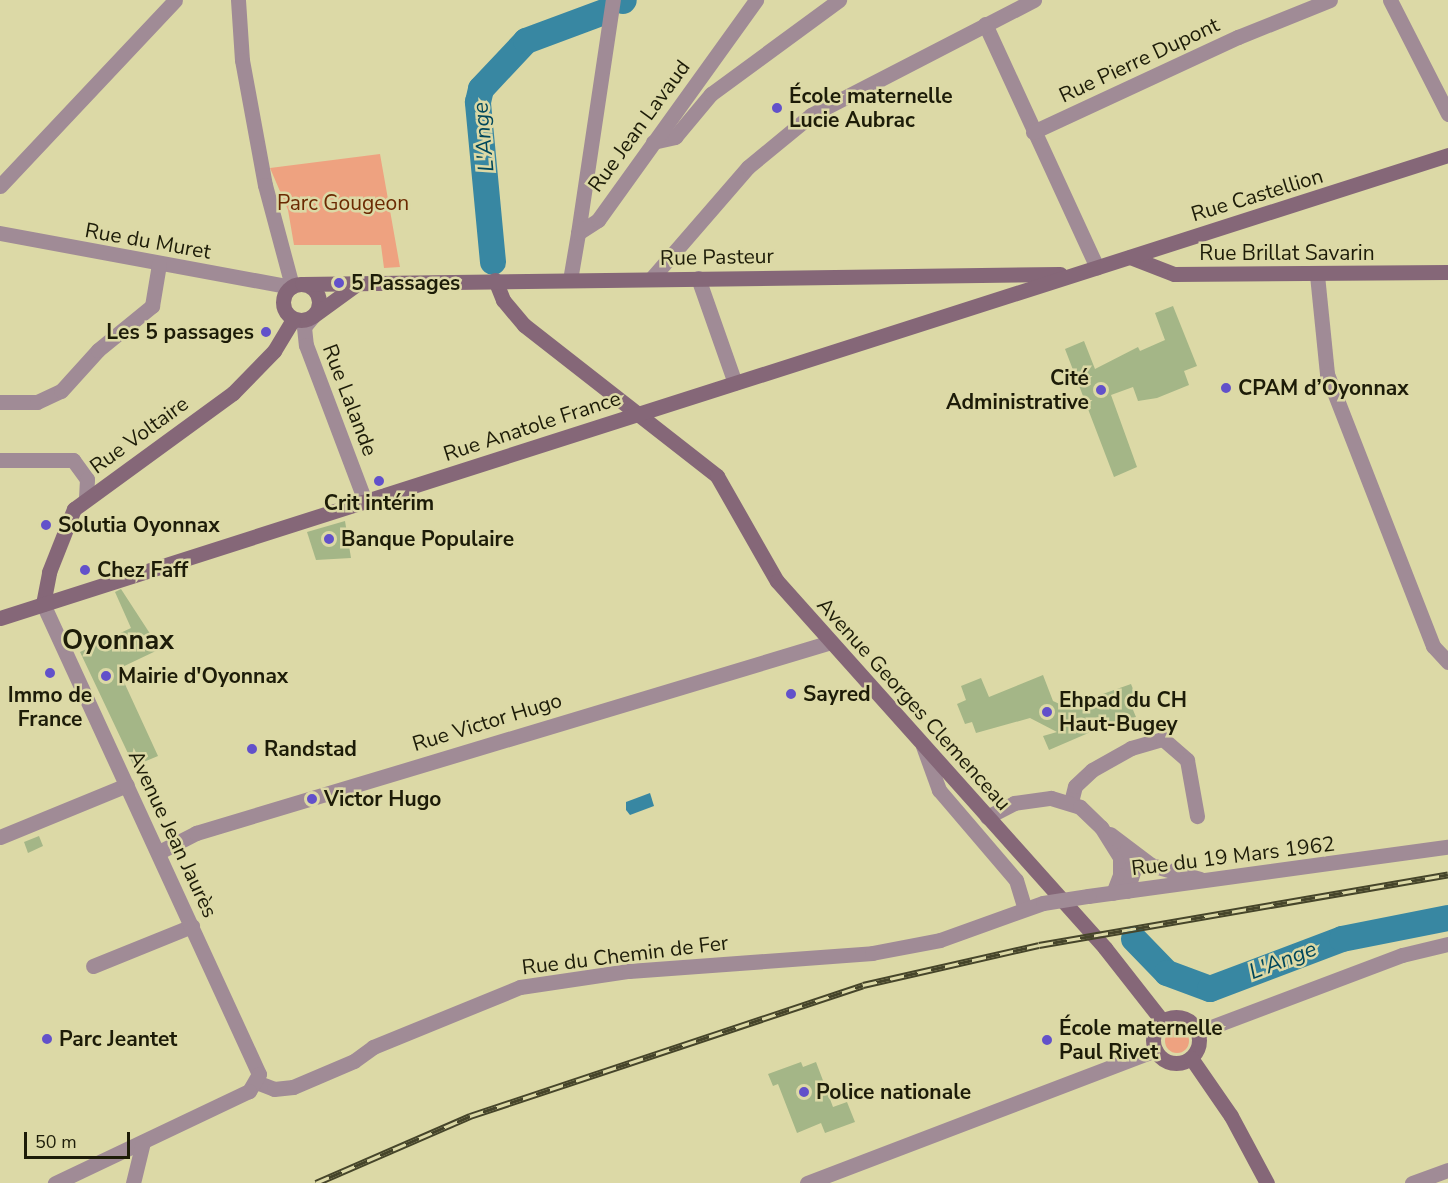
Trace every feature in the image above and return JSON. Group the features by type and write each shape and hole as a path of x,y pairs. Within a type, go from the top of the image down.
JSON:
{"main road":[{"name":"Rue Castellion","path":"1078,274 1448,155"},
{"name":"Rue Brillat Savarin","path":"1130,257 1174,274 1317,275 1448,272"},
{"name":"Rue Pasteur","path":"295,285 495,280 1078,274"},
{"name":"Rue Anatole France","path":"0,618 1078,274"},
{"name":"Avenue Georges Clemenceau","path":"495,280 503,300 524,325 717,476 771,572 923,746 1105,948 1163,1022"},
{"path":"313,316 319,298 315,290 295,285 282,303 293,319 313,316 357,284"},
{"name":"Rue Voltaire","path":"43,604 49,572 74,509 233,393 285,335 293,319"},
{"path":"1179,1018 1198,1032 1198,1046 1191,1058 1171,1063 1156,1050 1154,1037 1163,1022 1179,1018"},
{"path":"1191,1058 1231,1116 1267,1183"}],"street":[{"path":"0,186 175,0"},
{"path":"238,0 242,60 263,174 295,285"},
{"path":"570,280 613,0"},
{"name":"Rue Jean Lavaud","path":"579,233 598,219 756,0"},
{"path":"653,142 675,136 711,94 839,0"},
{"path":"651,279 748,167 811,115 1034,0"},
{"name":"Rue Pierre Dupont","path":"1033,132 1330,0"},
{"path":"1390,0 1448,114"},
{"path":"985,24 1097,268"},
{"name":"Rue du Muret","path":"0,233 159,264 295,285"},
{"path":"0,402 37,402 61,391 98,351 152,306 159,264"},
{"path":"1317,275 1327,374 1433,646 1448,663"},
{"path":"698,278 735,384"},
{"name":"Rue Lalande","path":"313,316 304,327 305,339 365,501"},
{"path":"285,335 305,339"},
{"path":"0,460 73,460 87,479 86,499"},
{"name":"Avenue Jean Jaurès","path":"43,604 258,1066 256,1082"},
{"name":"Rue Victor Hugo","path":"159,852 196,833 831,642"},
{"path":"1071,802 1075,786 1092,770 1131,748 1163,739 1187,760 1197,816"},
{"path":"923,746 939,790 1016,880 1024,906"},
{"path":"0,837 127,785"},
{"path":"987,817 1014,803 1051,798 1071,802 1123,844 1162,869 1210,882"},
{"path":"1101,827 1121,866 1120,892"},
{"path":"1120,892 1135,866 1123,844"},
{"name":"Rue du 19 Mars 1962","path":"1024,906 1210,882 1448,847"},
{"name":"Rue du Chemin de Fer","path":"256,1082 274,1089 293,1087 354,1061 373,1047 520,987 629,971 891,950 973,929 1024,906"},
{"path":"93,966 192,926"},
{"path":"1198,1032 1402,955 1448,944"},
{"path":"815,1181 1156,1050"},
{"path":"55,1183 249,1091 256,1082"},
{"path":"133,1183 143,1142"},
{"path":"1412,1183 1448,1170"}],"green space":[{"name":"Parc Gougeon","path":"380,154 400,267 384,268 381,245 294,245 288,210 270,168"},
{"path":"1177,1029 1185,1033 1189,1041 1185,1049 1177,1053 1169,1049 1165,1041 1169,1033"}],"water":[{"path":"650,793 654,806 630,815 626,810 626,802"}],"building":[{"name":"Cité Administrative","path":"1173,306 1197,366 1184,371 1189,385 1157,398 1138,401 1133,387 1111,395 1137,467 1114,477 1065,349 1084,341 1095,369 1138,347 1140,351 1165,340 1155,313"},
{"name":"Banque Populaire","path":"345,521 351,558 316,560 307,532"},
{"name":"Mairie d'Oyonnax","path":"121,589 160,649 118,669 158,756 134,766 80,652 131,628 115,592"},
{"name":"Ehpad du CH Haut-Bugey","path":"1043,675 1053,701 1066,707 1131,684 1137,699 1131,705 1136,717 1115,726 1114,722 1049,750 1043,736 1057,732 1030,718 976,733 972,722 965,724 957,704 966,700 961,686 981,678 989,697"},
{"path":"39,836 43,846 28,853 24,842"},
{"name":"Police nationale","path":"801,1062 803,1067 816,1062 833,1107 847,1102 855,1122 825,1133 821,1123 797,1133 778,1084 773,1086 768,1074"}],"waterway":[{"name":"L'Ange","path":"493,262 478,102 481,89 526,41 604,12"},
{"name":"L'Ange","path":"1134,939 1167,973 1210,989 1342,939 1448,918"}],"railway":[{"path":"316,1183 470,1116 863,985 1039,945 1448,874"}],"place":[{"name":"École maternelle Lucie Aubrac","path":"777,108"},
{"name":"5 Passages","path":"339,283"},
{"name":"Les 5 passages","path":"266,332"},
{"name":"CPAM d’Oyonnax","path":"1226,388"},
{"name":"Cité Administrative","path":"1101,390"},
{"name":"Crit intérim","path":"379,481"},
{"name":"Solutia Oyonnax","path":"46,525"},
{"name":"Banque Populaire","path":"329,539"},
{"name":"Chez Faff","path":"85,570"},
{"name":"Immo de France","path":"50,673"},
{"name":"Mairie d'Oyonnax","path":"106,676"},
{"name":"Sayred","path":"791,694"},
{"name":"Ehpad du CH Haut-Bugey","path":"1047,712"},
{"name":"Randstad","path":"252,749"},
{"name":"Victor Hugo","path":"312,799"},
{"name":"Parc Jeantet","path":"47,1039"},
{"name":"École maternelle Paul Rivet","path":"1047,1040"},
{"name":"Police nationale","path":"804,1092"}],"district":[{"name":"Oyonnax","path":"118,641"}]}
